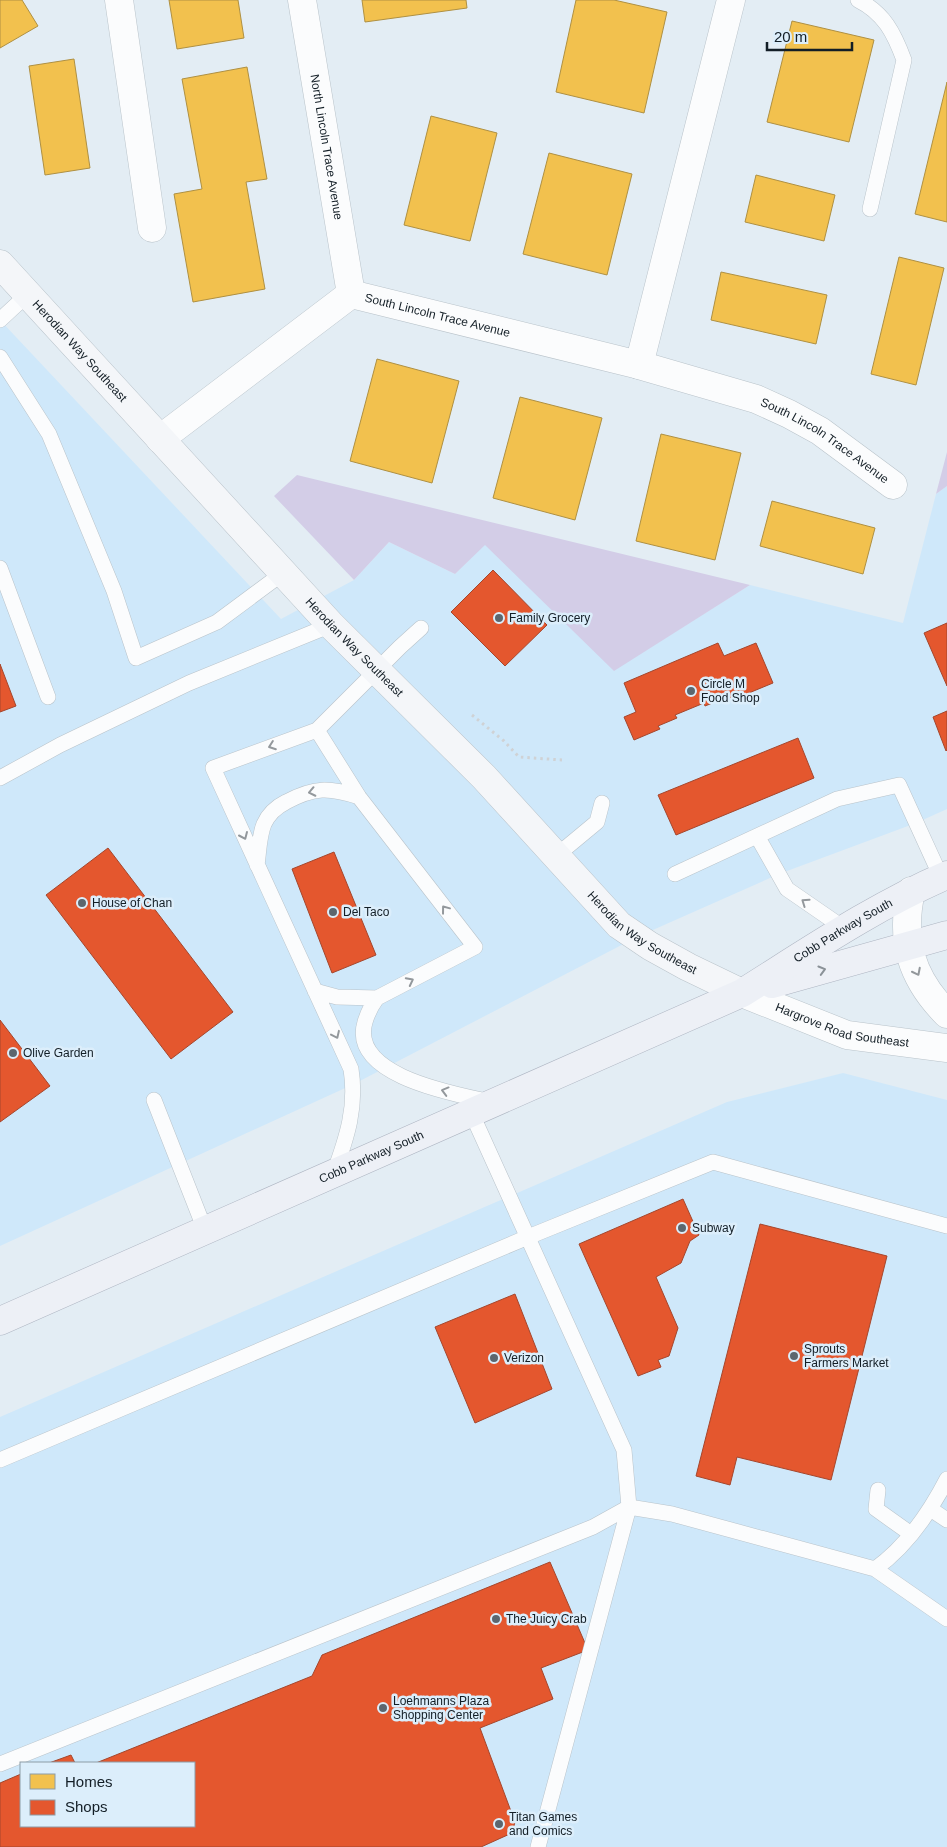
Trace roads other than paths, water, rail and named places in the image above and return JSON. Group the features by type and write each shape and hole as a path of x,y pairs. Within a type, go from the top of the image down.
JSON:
{"main road":[{"name":"Cobb Parkway South","path":"742,993 911,891 944,876"},
{"name":"Cobb Parkway South","path":"0,1321 742,993 947,935"}],"street":[{"path":"119,0 152,228"},
{"name":"North Lincoln Trace Avenue","path":"302,0 351,294"},
{"path":"639,365 731,0"},
{"name":"Herodian Way Southeast","path":"0,264 331,625 484,777 619,925 688,968 742,993"},
{"name":"South Lincoln Trace Avenue","path":"160,439 351,294 639,365 756,399 820,431 893,484"},
{"path":"911,891 906,912 908,946 913,964 919,978 947,1014"},
{"name":"Hargrove Road Southeast","path":"742,993 847,1035 947,1048"}],"lane":[{"path":"858,0 886,20 904,60 870,209"},
{"path":"0,320 28,294"},
{"path":"0,357 49,434 114,590 136,658 217,622 283,573"},
{"path":"0,568 48,696"},
{"path":"0,778 60,745 189,683 331,625"},
{"path":"334,1173 346,1140 353,1104 354,1084 352,1069 213,768 318,730 377,672 400,646 422,628"},
{"path":"318,730 359,797 474,948 377,998 370,1007 364,1032 367,1049 375,1059 387,1068 414,1081 442,1090 482,1107 528,1237 624,1450 628,1507 538,1847"},
{"path":"675,874 837,799 898,784 944,876"},
{"path":"257,865 264,826 276,807 312,790 343,792 359,797"},
{"path":"556,856 597,822 602,803"},
{"path":"757,836 788,889 846,929"},
{"path":"315,991 337,997 377,998"},
{"path":"154,1100 205,1230"},
{"path":"0,1460 528,1237 713,1162 947,1226"},
{"path":"875,1569 893,1556 932,1510 947,1480"},
{"path":"878,1490 876,1509 911,1534"},
{"path":"0,1764 594,1527 628,1507 672,1514 875,1569 947,1619"},
{"path":"932,1510 947,1520"}],"place":[{"name":"Family Grocery","path":"499,618"},
{"name":"Circle M Food Shop","path":"691,691"},
{"name":"House of Chan","path":"82,903"},
{"name":"Del Taco","path":"333,912"},
{"name":"Olive Garden","path":"13,1053"},
{"name":"Subway","path":"682,1228"},
{"name":"Sprouts Farmers Market","path":"794,1356"},
{"name":"Verizon","path":"494,1358"},
{"name":"The Juicy Crab","path":"496,1619"},
{"name":"Loehmanns Plaza Shopping Center","path":"383,1708"},
{"name":"Titan Games and Comics","path":"499,1824"}]}
